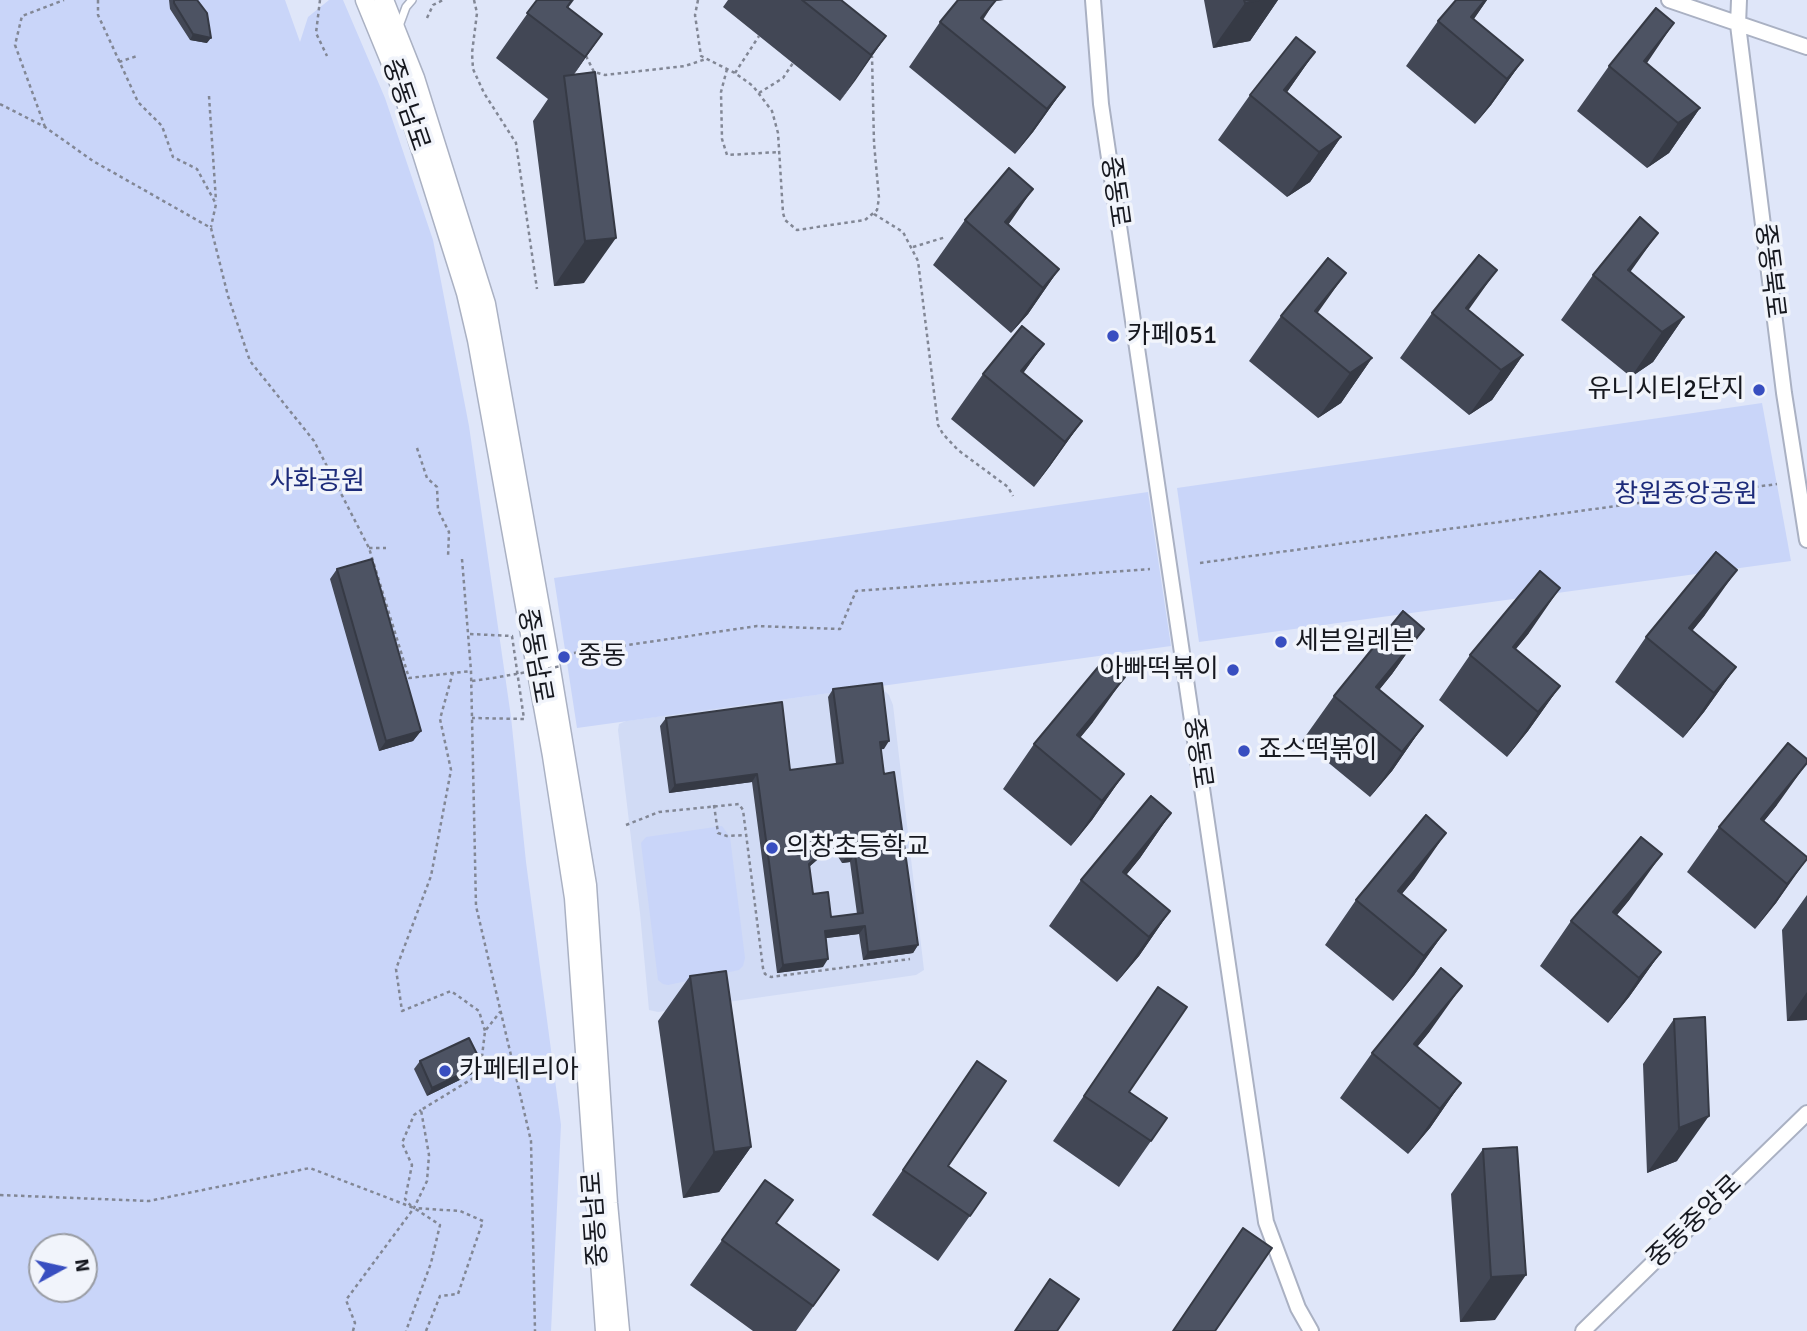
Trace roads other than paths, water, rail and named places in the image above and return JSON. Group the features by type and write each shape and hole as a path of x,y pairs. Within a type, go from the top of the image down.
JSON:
{"street":[{"name":"중동남로","path":"365,0 402,90 466,293 478,340 552,757 574,898 605,1331"},
{"name":"중동남로","path":"384,0 415,78 485,304 562,732 587,885 620,1331"},
{"name":"중동로","path":"1093,0 1103,118 1266,1222 1298,1308 1311,1331"},
{"path":"1669,0 1807,47"},
{"name":"중동북로","path":"1739,0 1738,25 1784,393 1807,540"},
{"name":"중동중앙로","path":"1583,1331 1807,1113"}],"lane":[{"path":"399,38 401,17 412,0"}],"place":[{"name":"카페051","path":"1113,336"},
{"name":"유니시티2단지","path":"1759,390"},
{"name":"세븐일레븐","path":"1281,642"},
{"name":"중동","path":"564,657"},
{"name":"아빠떡볶이","path":"1233,670"},
{"name":"죠스떡볶이","path":"1244,751"},
{"name":"의창초등학교","path":"772,848"},
{"name":"카페테리아","path":"445,1071"}],"park label":[{"name":"사화공원","path":"317,482"},
{"name":"창원중앙공원","path":"1686,495"}]}
